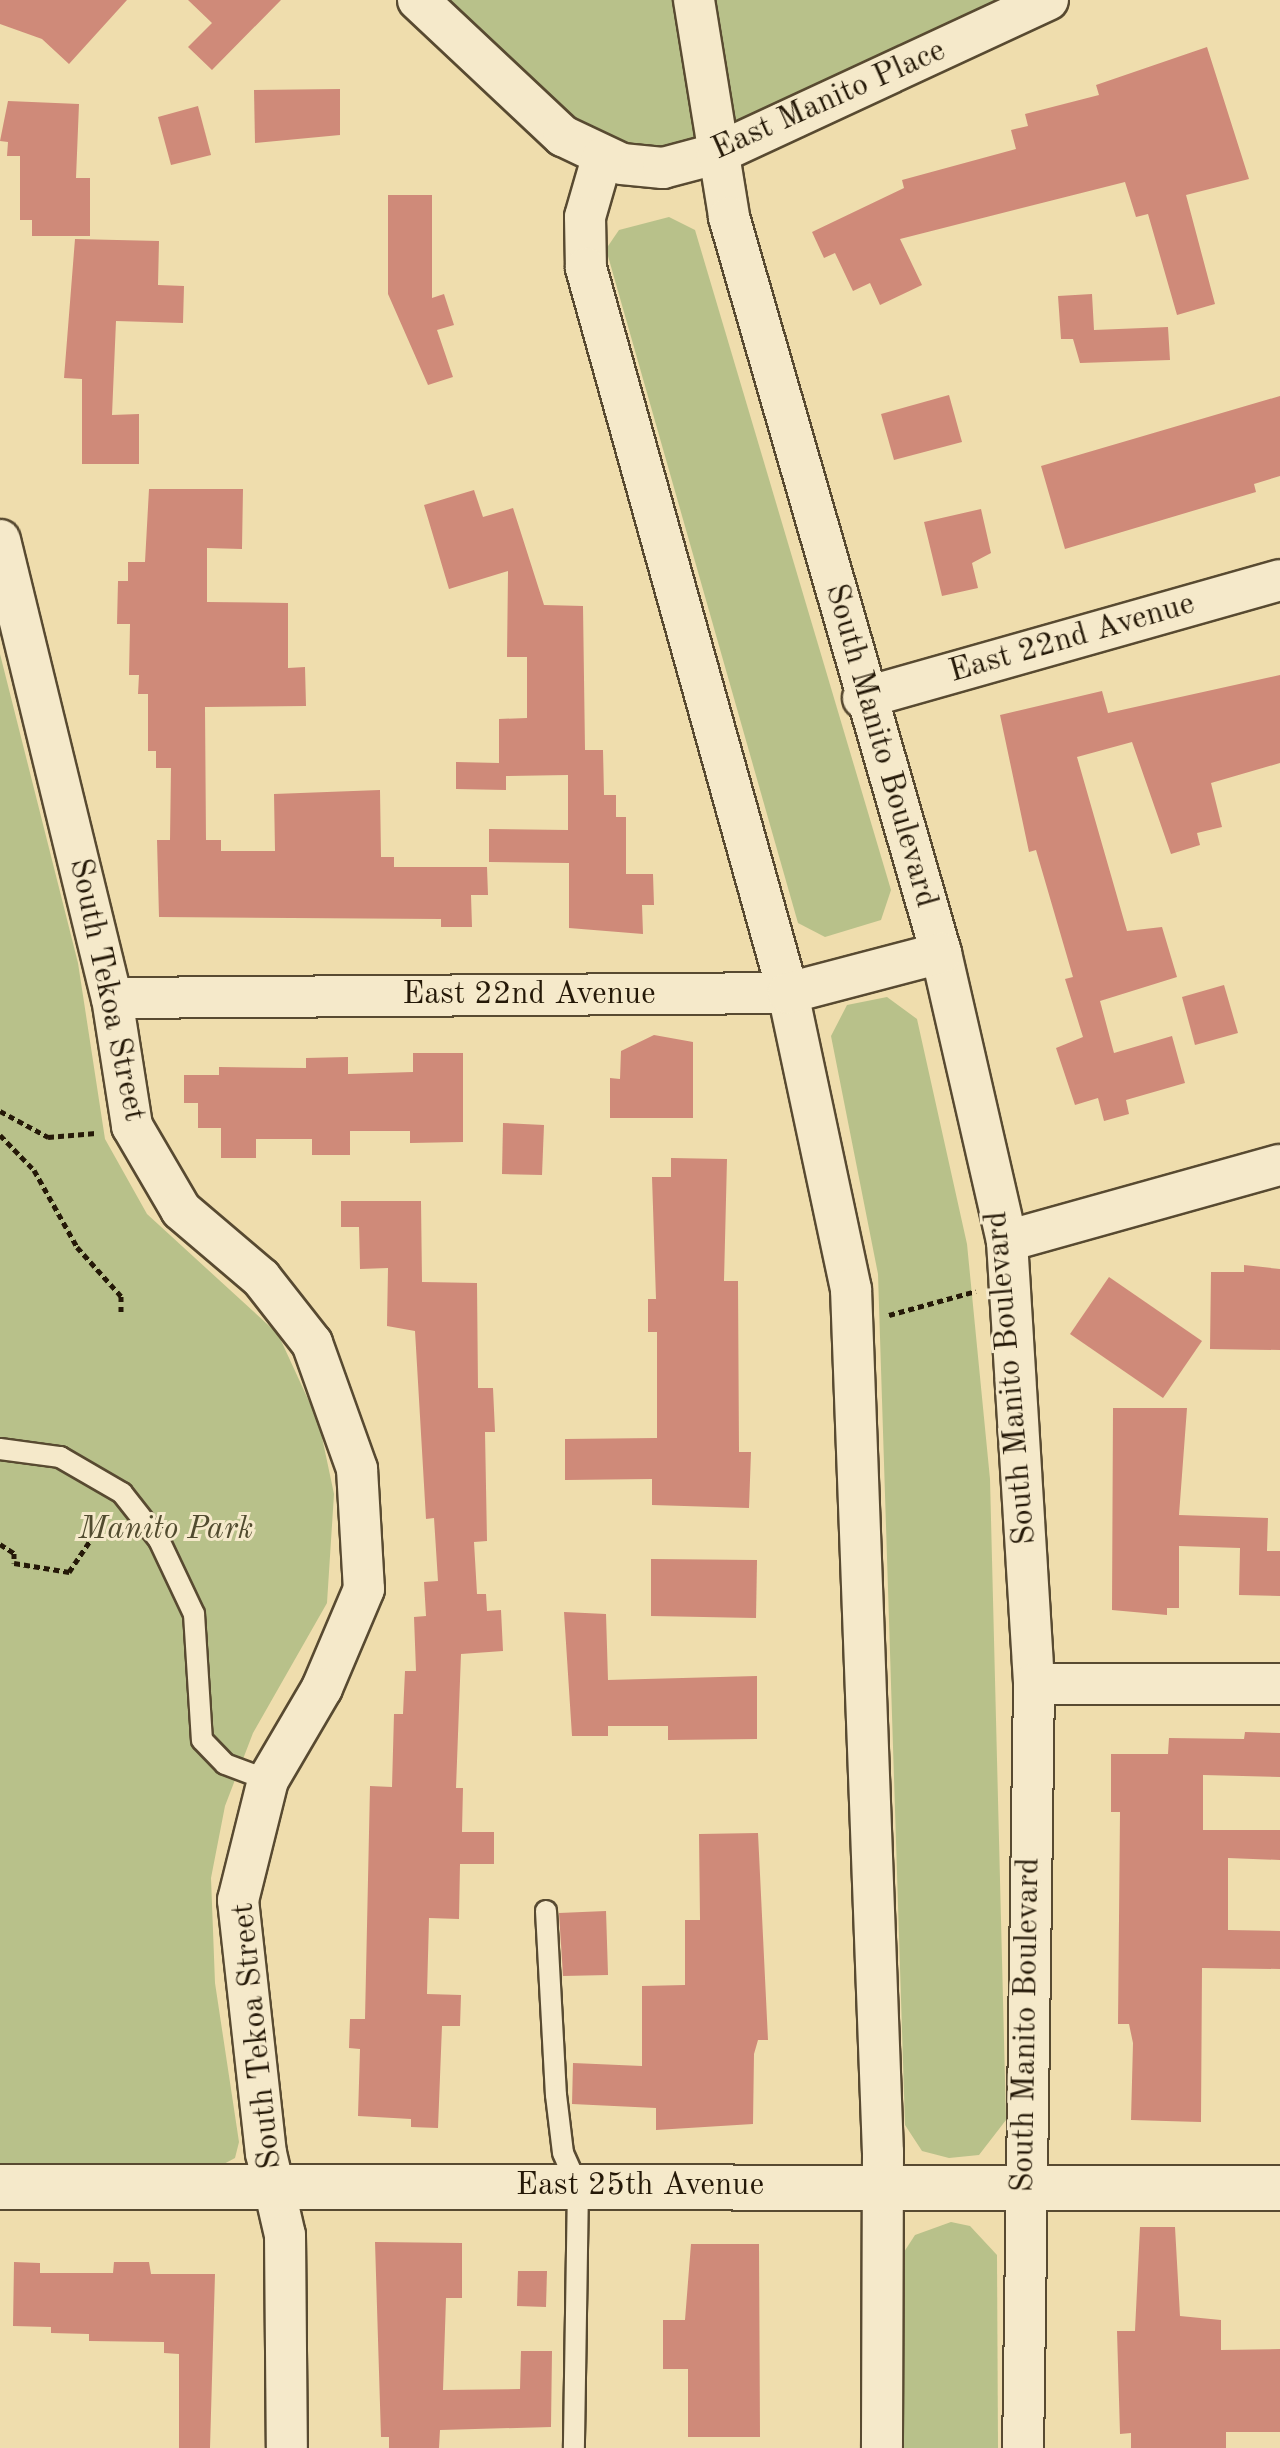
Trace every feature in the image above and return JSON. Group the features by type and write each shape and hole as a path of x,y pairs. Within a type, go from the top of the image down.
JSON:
{"street":[{"path":"418,0 543,120 602,158 583,232 593,298 788,993 851,1289 884,2186 882,2448"},
{"name":"South Manito Boulevard","path":"694,0 716,154 863,698 941,953 1007,1241 1034,1684 1024,2190 1023,2448"},
{"name":"East Manito Place","path":"602,158 663,168 716,154 1048,0"},
{"name":"South Tekoa Street","path":"0,540 112,998 132,1126 181,1210 261,1278 312,1343 357,1469 364,1589 322,1688 268,1780 238,1900 274,2186 285,2235 287,2448"},
{"name":"East 22nd Avenue","path":"863,698 1280,580"},
{"name":"East 22nd Avenue","path":"112,998 788,993 941,953"},
{"path":"1007,1241 1280,1165"},
{"path":"1034,1684 1280,1684"},
{"name":"East 25th Avenue","path":"0,2187 1280,2188"}],"lane":[{"path":"0,1449 60,1457 122,1493 159,1540 194,1614 202,1740 225,1764 268,1780"},
{"path":"546,1911 556,2095 563,2153 578,2186 574,2448"}],"path":[{"path":"0,1111 48,1137 132,1126"},
{"path":"0,1135 34,1170 77,1247 121,1296 121,1313"},
{"path":"0,1144 10,1145"},
{"path":"874,1321 978,1290"},
{"path":"0,1544 14,1553 14,1563 69,1572 122,1493"}],"green space":[{"path":"444,0 1003,0 679,149 630,151 565,117"},
{"path":"669,217 695,230 891,890 881,920 825,937 798,923 606,249 619,230"},
{"name":"Manito Park","path":"0,654 78,963 105,1139 147,1214 278,1334 319,1423 334,1494 327,1603 253,1733 225,1806 211,1878 215,1983 239,2142 235,2158 220,2166 0,2166"},
{"path":"887,997 917,1019 967,1244 990,1479 1006,2120 979,2155 949,2158 922,2151 905,2125 878,1274 831,1036 847,1005"},
{"path":"951,2222 970,2226 997,2255 998,2448 904,2448 904,2252 915,2235"}],"building":[{"path":"0,0 127,0 69,64 42,39 0,24"},
{"path":"188,0 281,0 212,70 188,47 212,23"},
{"path":"1207,47 1249,179 1186,195 1215,304 1177,315 1148,214 1136,217 1125,182 900,239 922,285 880,305 870,283 853,291 835,253 824,258 812,232 904,188 902,180 1016,149 1011,130 1028,126 1025,114 1099,95 1096,85"},
{"path":"340,89 340,135 255,143 254,90"},
{"path":"8,101 79,104 76,178 90,178 90,236 32,236 32,220 20,220 20,156 7,156 8,142 0,141"},
{"path":"198,106 211,155 171,165 158,117"},
{"path":"388,195 432,195 432,298 444,294 454,325 437,330 453,377 428,385 388,294"},
{"path":"75,239 159,241 158,285 184,286 183,323 116,321 112,415 139,414 139,464 82,464 82,379 64,378"},
{"path":"1092,294 1094,330 1168,327 1170,360 1080,363 1073,339 1061,339 1058,296"},
{"path":"949,395 962,442 894,460 881,414"},
{"path":"1280,396 1280,476 1254,484 1256,492 1065,549 1041,466"},
{"path":"149,489 243,489 242,549 207,548 207,602 288,603 288,668 305,667 306,706 205,707 206,840 221,840 221,851 275,851 274,794 380,790 381,857 394,857 394,867 487,867 488,895 471,895 472,927 441,927 441,919 159,917 157,840 170,840 171,768 156,768 156,751 148,751 148,694 138,694 139,675 129,675 130,624 117,624 118,581 128,581 128,562 145,562"},
{"path":"474,490 483,517 513,508 544,605 583,606 585,750 603,750 604,795 616,795 616,817 626,817 626,874 653,874 654,905 642,905 643,934 569,928 569,863 489,862 489,829 568,830 568,775 506,776 506,790 456,789 456,762 499,763 499,719 527,718 527,657 507,657 508,571 449,589 424,505"},
{"path":"981,509 991,553 972,563 978,588 942,596 924,522"},
{"path":"1280,675 1280,763 1211,783 1222,827 1197,833 1200,845 1171,854 1132,742 1077,757 1127,931 1162,927 1177,977 1100,1001 1114,1053 1172,1036 1185,1083 1126,1100 1129,1114 1104,1121 1098,1098 1075,1105 1056,1048 1083,1037 1065,979 1073,977 1036,850 1029,852 1000,715 1102,691 1108,713"},
{"path":"1224,985 1238,1033 1195,1045 1182,997"},
{"path":"654,1035 693,1042 693,1118 610,1118 610,1078 620,1079 621,1051"},
{"path":"413,1053 463,1053 463,1142 410,1143 410,1131 350,1131 350,1155 312,1155 312,1139 256,1139 256,1158 221,1158 221,1128 198,1128 198,1103 184,1103 184,1075 219,1075 219,1067 306,1068 306,1058 348,1057 348,1074 413,1072"},
{"path":"503,1123 544,1125 542,1175 502,1174"},
{"path":"671,1158 727,1159 724,1281 738,1281 739,1452 751,1452 749,1508 652,1505 652,1479 565,1480 565,1439 657,1438 657,1332 648,1332 648,1299 656,1299 652,1177 671,1177"},
{"path":"341,1201 421,1201 422,1282 477,1283 478,1388 493,1388 495,1432 485,1432 487,1541 474,1542 477,1594 486,1594 487,1611 501,1610 503,1651 461,1654 456,1788 463,1788 462,1832 494,1832 494,1864 460,1864 459,1919 429,1918 427,1994 461,1995 460,2026 442,2026 438,2128 411,2127 411,2119 358,2116 360,2049 349,2048 350,2019 365,2019 370,1786 392,1787 394,1714 403,1714 405,1671 416,1671 414,1617 426,1616 424,1582 438,1581 434,1518 426,1519 415,1331 387,1326 388,1268 360,1269 359,1227 341,1227"},
{"path":"1244,1265 1280,1269 1280,1350 1210,1349 1211,1272 1244,1272"},
{"path":"1109,1277 1202,1341 1163,1398 1070,1334"},
{"path":"1113,1408 1187,1408 1179,1515 1268,1518 1267,1551 1280,1551 1280,1596 1239,1595 1240,1548 1179,1546 1179,1608 1167,1608 1167,1615 1112,1610"},
{"path":"651,1559 757,1560 756,1618 651,1616"},
{"path":"564,1612 606,1614 608,1680 757,1676 757,1739 668,1740 668,1726 608,1726 608,1736 572,1736"},
{"path":"1245,1732 1280,1733 1280,1777 1203,1775 1203,1830 1280,1830 1280,1860 1228,1858 1228,1930 1280,1931 1280,1969 1202,1968 1201,2122 1131,2120 1133,2043 1129,2024 1118,2024 1120,1812 1111,1812 1111,1754 1168,1754 1169,1738 1244,1739"},
{"path":"758,1833 768,2040 758,2040 754,2054 753,2124 656,2130 656,2108 572,2104 573,2063 642,2066 642,1986 685,1985 685,1920 700,1920 699,1834"},
{"path":"606,1911 608,1975 563,1976 559,1913"},
{"path":"1140,2227 1175,2227 1180,2316 1221,2320 1221,2350 1280,2349 1280,2432 1226,2432 1226,2448 1131,2448 1131,2433 1120,2434 1117,2331 1135,2331"},
{"path":"375,2242 462,2243 462,2298 446,2298 443,2390 520,2389 521,2351 552,2351 551,2427 440,2430 439,2448 389,2448 389,2437 381,2437"},
{"path":"691,2244 759,2244 760,2437 688,2437 688,2369 663,2369 663,2320 685,2320"},
{"path":"14,2262 40,2263 40,2273 113,2273 114,2262 149,2262 151,2274 215,2274 210,2448 179,2448 179,2354 164,2353 164,2342 89,2341 89,2334 51,2333 51,2327 13,2326"},
{"path":"518,2271 547,2271 546,2307 517,2306"}]}
